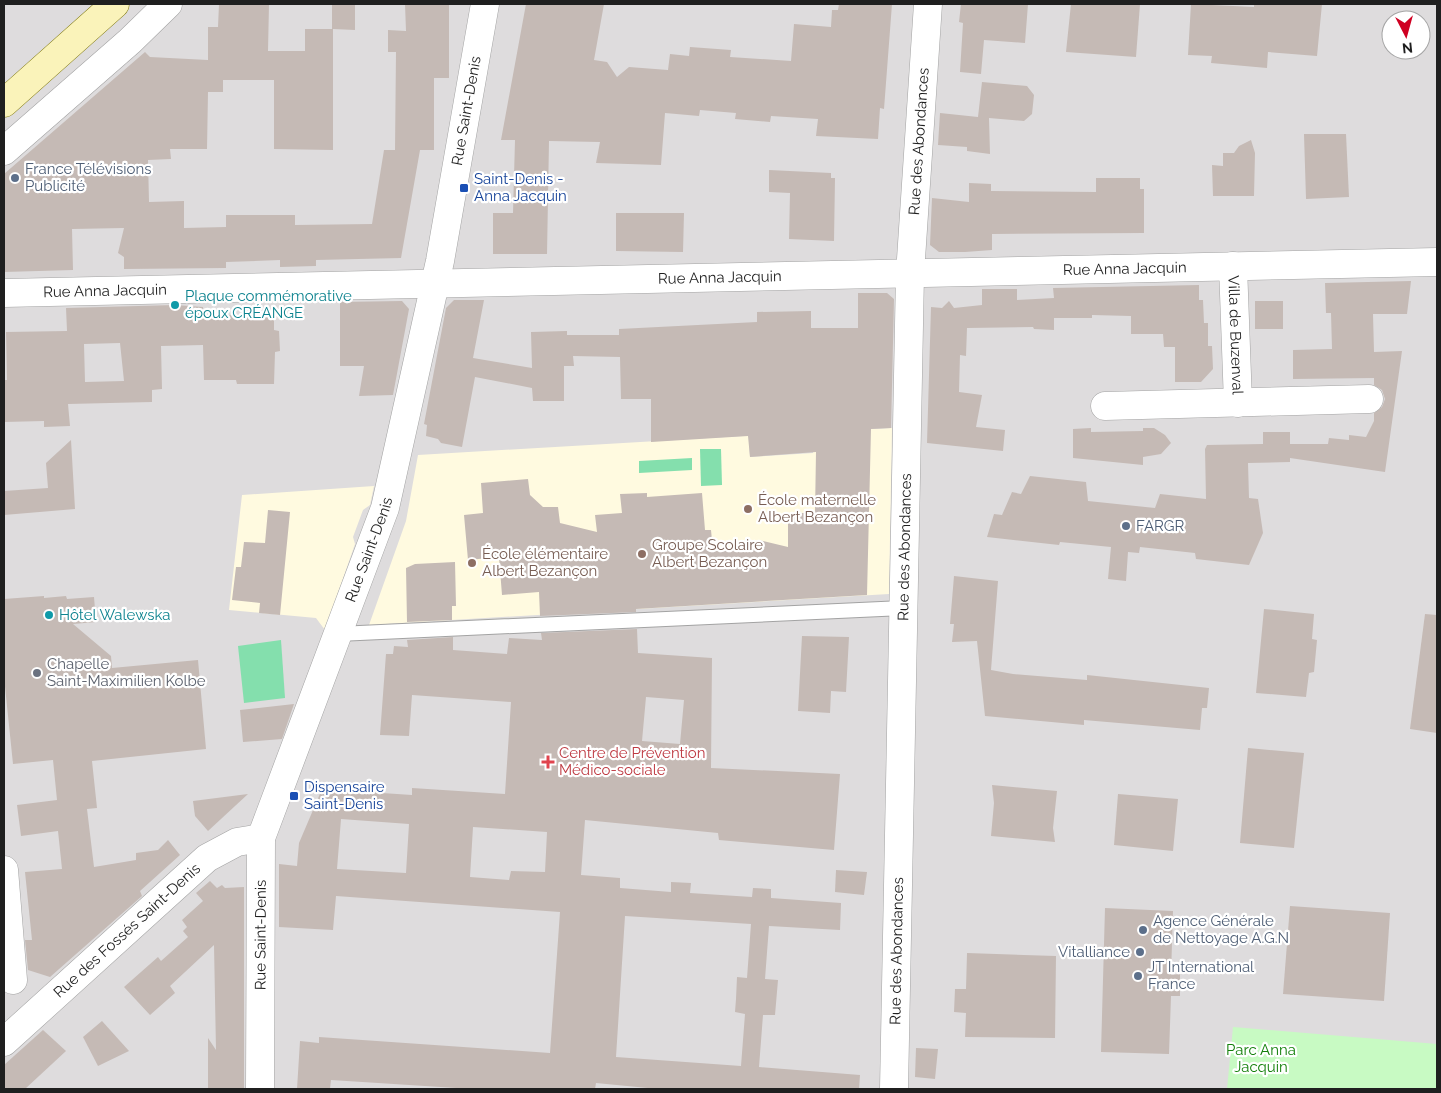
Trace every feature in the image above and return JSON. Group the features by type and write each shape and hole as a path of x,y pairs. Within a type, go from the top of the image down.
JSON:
{"main road":[{"path":"4,102 115,4"}],"street":[{"path":"4,151 130,41 168,4"},
{"name":"Rue Saint-Denis","path":"260,1089 261,838 385,508 435,283 485,4"},
{"name":"Rue des Abondances","path":"894,1089 910,274 928,4"},
{"name":"Rue Anna Jacquin","path":"4,293 1437,262"},
{"name":"Villa de Buzenval","path":"1234,266 1238,403"},
{"name":"Villa de Buzenval","path":"1105,406 1369,399"},
{"name":"Rue des Fossés Saint-Denis","path":"4,1042 207,858 237,842 261,838"},
{"path":"4,870 8,978 40,1009"}],"lane":[{"path":"338,634 903,608"}],"shaded area":[{"path":"4,4 1437,4 1437,1089 4,1089"},
{"name":"Groupe Scolaire Albert Bezançon","path":"892,428 889,594 369,625 406,521 418,455 760,435 749,444 750,457 813,453 813,432"},
{"path":"374,486 370,505 363,510 353,537 355,544 325,630 316,618 229,610 242,495"}],"green space":[{"path":"700,449 721,449 722,485 701,486"},
{"path":"692,458 692,470 639,473 639,461"},
{"path":"281,640 285,698 244,703 238,646"},
{"name":"Parc Anna Jacquin","path":"1233,1027 1437,1044 1437,1089 1227,1089"}],"building":[{"path":"219,4 269,4 268,51 305,51 305,29 332,29 332,4 355,4 355,30 333,29 333,150 274,149 274,80 223,80 223,92 208,92 207,149 170,149 171,159 148,160 149,202 184,201 184,228 226,227 226,215 295,215 295,225 372,224 384,150 395,150 396,52 388,52 388,30 406,31 405,4 449,4 449,78 434,78 434,150 420,150 401,258 316,260 316,266 280,267 280,260 226,262 226,268 124,269 124,257 118,253 124,228 72,229 73,270 4,272 4,174 145,52 150,57 208,60 208,27 218,27"},
{"path":"526,4 604,4 594,60 607,62 617,77 629,67 668,70 670,54 689,56 690,47 731,50 730,57 791,61 794,24 831,27 832,10 838,10 839,4 892,4 884,109 880,108 878,139 816,136 818,119 771,116 770,122 735,119 736,113 700,110 699,116 665,113 661,165 596,163 600,142 549,141 547,254 493,254 493,213 513,213 515,140 501,140"},
{"path":"961,4 1028,4 1025,43 984,40 981,74 960,72 963,23 959,22"},
{"path":"1071,4 1140,4 1136,57 1066,52"},
{"path":"1191,4 1254,7 1254,4 1322,4 1317,56 1268,52 1267,68 1211,63 1212,56 1188,55"},
{"path":"982,82 1027,86 1034,95 1032,114 1024,121 989,118 990,154 967,151 967,147 938,145 940,113 978,117"},
{"path":"1304,134 1346,134 1349,197 1306,199"},
{"path":"1251,140 1255,153 1254,196 1213,196 1212,165 1223,166 1223,153 1234,153 1239,146"},
{"path":"769,170 831,173 831,178 835,178 834,241 789,239 790,193 769,192"},
{"path":"1096,178 1140,178 1140,189 1144,189 1144,233 992,234 992,250 965,252 939,252 930,245 932,198 969,202 969,183 991,184 991,191 1096,192"},
{"path":"616,213 684,213 683,252 616,251"},
{"path":"1411,281 1407,314 1373,314 1374,352 1402,351 1385,472 1290,458 1290,462 1248,463 1249,498 1258,499 1263,533 1249,565 1196,559 1195,553 1140,547 1139,553 1128,552 1126,581 1108,579 1111,547 1060,542 1059,545 987,537 994,514 1002,515 1012,492 1021,494 1030,476 1086,482 1088,501 1155,508 1160,494 1206,499 1205,449 1207,445 1263,444 1263,432 1290,432 1290,444 1328,444 1329,438 1349,440 1349,435 1366,437 1374,421 1374,413 1382,407 1385,399 1382,390 1374,385 1374,378 1293,379 1293,350 1332,349 1331,313 1326,313 1325,283"},
{"path":"1199,285 1199,300 1203,300 1204,323 1208,323 1208,346 1212,346 1213,369 1201,382 1175,382 1175,347 1164,347 1163,334 1131,334 1131,316 1092,315 1092,318 1054,318 1054,330 1034,329 1033,327 967,328 966,356 960,355 959,392 982,395 976,427 1005,430 1003,451 927,443 931,307 942,308 949,301 954,308 982,305 982,289 1017,289 1017,300 1054,298 1053,288"},
{"path":"858,293 887,293 894,299 891,428 871,429 867,595 636,609 636,612 540,616 539,592 502,595 499,557 468,560 464,515 483,513 481,483 528,479 530,495 543,507 558,507 560,523 597,532 595,515 622,513 620,494 647,493 647,497 702,493 705,530 711,530 713,551 760,548 759,540 788,547 788,513 815,513 816,452 750,457 748,436 651,442 651,399 621,399 620,357 573,356 574,366 564,366 564,401 533,401 532,388 475,377 462,447 441,443 438,439 426,436 427,425 424,424 446,308 454,300 484,300 473,358 532,368 531,332 567,331 567,335 619,335 619,329 757,322 757,312 811,311 811,328 858,328"},
{"path":"402,301 409,309 393,395 359,396 364,366 340,366 340,302"},
{"path":"1255,301 1283,301 1283,329 1255,329"},
{"path":"175,305 203,307 203,316 274,314 274,330 279,331 280,351 275,352 274,384 237,384 236,380 204,380 203,345 161,346 162,389 152,390 152,402 68,404 70,426 44,427 44,421 4,422 4,380 7,380 6,332 67,331 66,308","holes":["120,343 124,381 85,382 84,344"]},
{"path":"1091,428 1091,432 1143,431 1143,428 1154,428 1165,435 1171,443 1161,454 1143,457 1143,465 1073,458 1073,429"},
{"path":"71,440 75,509 4,515 4,491 48,488 46,463"},
{"path":"268,510 290,512 280,615 259,613 260,603 232,600 236,567 241,567 244,542 265,543"},
{"path":"455,562 456,606 452,606 452,620 407,622 406,568 415,564"},
{"path":"954,576 998,581 991,670 1013,674 1087,680 1087,675 1209,688 1207,708 1202,708 1200,730 1084,720 1084,725 985,716 977,641 952,642 954,624 950,624"},
{"path":"44,596 44,598 66,596 67,599 94,597 96,622 73,624 111,656 112,668 198,660 206,749 92,761 97,808 87,809 94,867 136,860 136,853 158,850 168,840 180,855 140,891 142,896 50,977 28,970 25,940 32,940 25,872 62,869 58,831 21,836 17,805 57,800 53,760 13,764 4,677 4,599"},
{"path":"1264,609 1314,614 1312,639 1317,640 1314,672 1309,673 1306,697 1256,693"},
{"path":"1425,614 1437,615 1437,733 1410,729"},
{"path":"637,629 638,653 712,658 711,768 840,774 834,850 719,840 718,833 585,820 581,875 620,878 620,888 671,892 671,882 691,883 690,893 752,897 753,888 771,889 771,898 841,903 840,930 769,926 765,979 778,980 775,1015 763,1015 759,1067 860,1075 859,1089 658,1089 596,1083 595,1089 472,1089 331,1080 330,1089 297,1089 300,1041 319,1043 319,1037 550,1053 560,912 336,896 333,930 279,927 279,864 297,866 299,843 322,789 412,795 412,788 505,794 511,702 412,695 409,736 380,735 386,654 393,654 394,646 408,647 407,640 453,637 453,650 507,654 509,638 542,640 541,633","holes":["646,697 684,700 680,744 642,741","341,819 409,824 406,873 337,869","473,827 547,832 545,872 511,871 509,880 470,877","625,916 751,924 747,978 737,977 735,1012 745,1014 741,1066 616,1057"]},
{"path":"802,636 849,637 846,692 831,691 830,713 798,711"},
{"path":"294,704 282,739 243,742 240,710"},
{"path":"1248,748 1304,753 1294,848 1240,843"},
{"path":"992,785 1057,791 1053,828 1055,842 991,836 994,803"},
{"path":"248,794 208,831 195,816 193,801"},
{"path":"1118,794 1178,799 1173,851 1114,845"},
{"path":"836,870 867,872 864,895 835,892"},
{"path":"210,881 217,888 222,885 225,888 244,887 244,1089 208,1089 208,1038 216,1050 214,945 170,986 175,993 150,1015 124,987 158,957 161,961 188,937 183,931 187,927 182,920 203,901 196,893"},
{"path":"1290,906 1390,913 1384,1001 1283,994"},
{"path":"1105,908 1173,911 1171,975 1180,974 1180,996 1171,996 1169,1054 1101,1052"},
{"path":"967,953 1056,956 1055,1038 965,1037 966,1013 954,1012 955,989 966,989"},
{"path":"102,1021 129,1051 98,1066 83,1037"},
{"path":"43,1030 66,1051 25,1089 4,1089 4,1065"},
{"path":"916,1048 938,1049 935,1079 915,1077"}],"place":[{"name":"France Télévisions Publicité","path":"15,178"},
{"name":"Saint-Denis - Anna Jacquin","path":"464,188"},
{"name":"Plaque commémorative époux CRÉANGE","path":"175,305"},
{"name":"École maternelle Albert Bezançon","path":"748,509"},
{"name":"FARGR","path":"1126,526"},
{"name":"Groupe Scolaire Albert Bezançon","path":"642,554"},
{"name":"École élémentaire Albert Bezançon","path":"472,563"},
{"name":"Hôtel Walewska","path":"49,615"},
{"name":"Chapelle Saint-Maximilien Kolbe","path":"37,673"},
{"name":"Centre de Prévention Médico-sociale","path":"548,762"},
{"name":"Dispensaire Saint-Denis","path":"294,796"},
{"name":"Agence Générale de Nettoyage A.G.N","path":"1143,930"},
{"name":"Vitalliance","path":"1140,952"},
{"name":"JT International France","path":"1138,976"}]}
